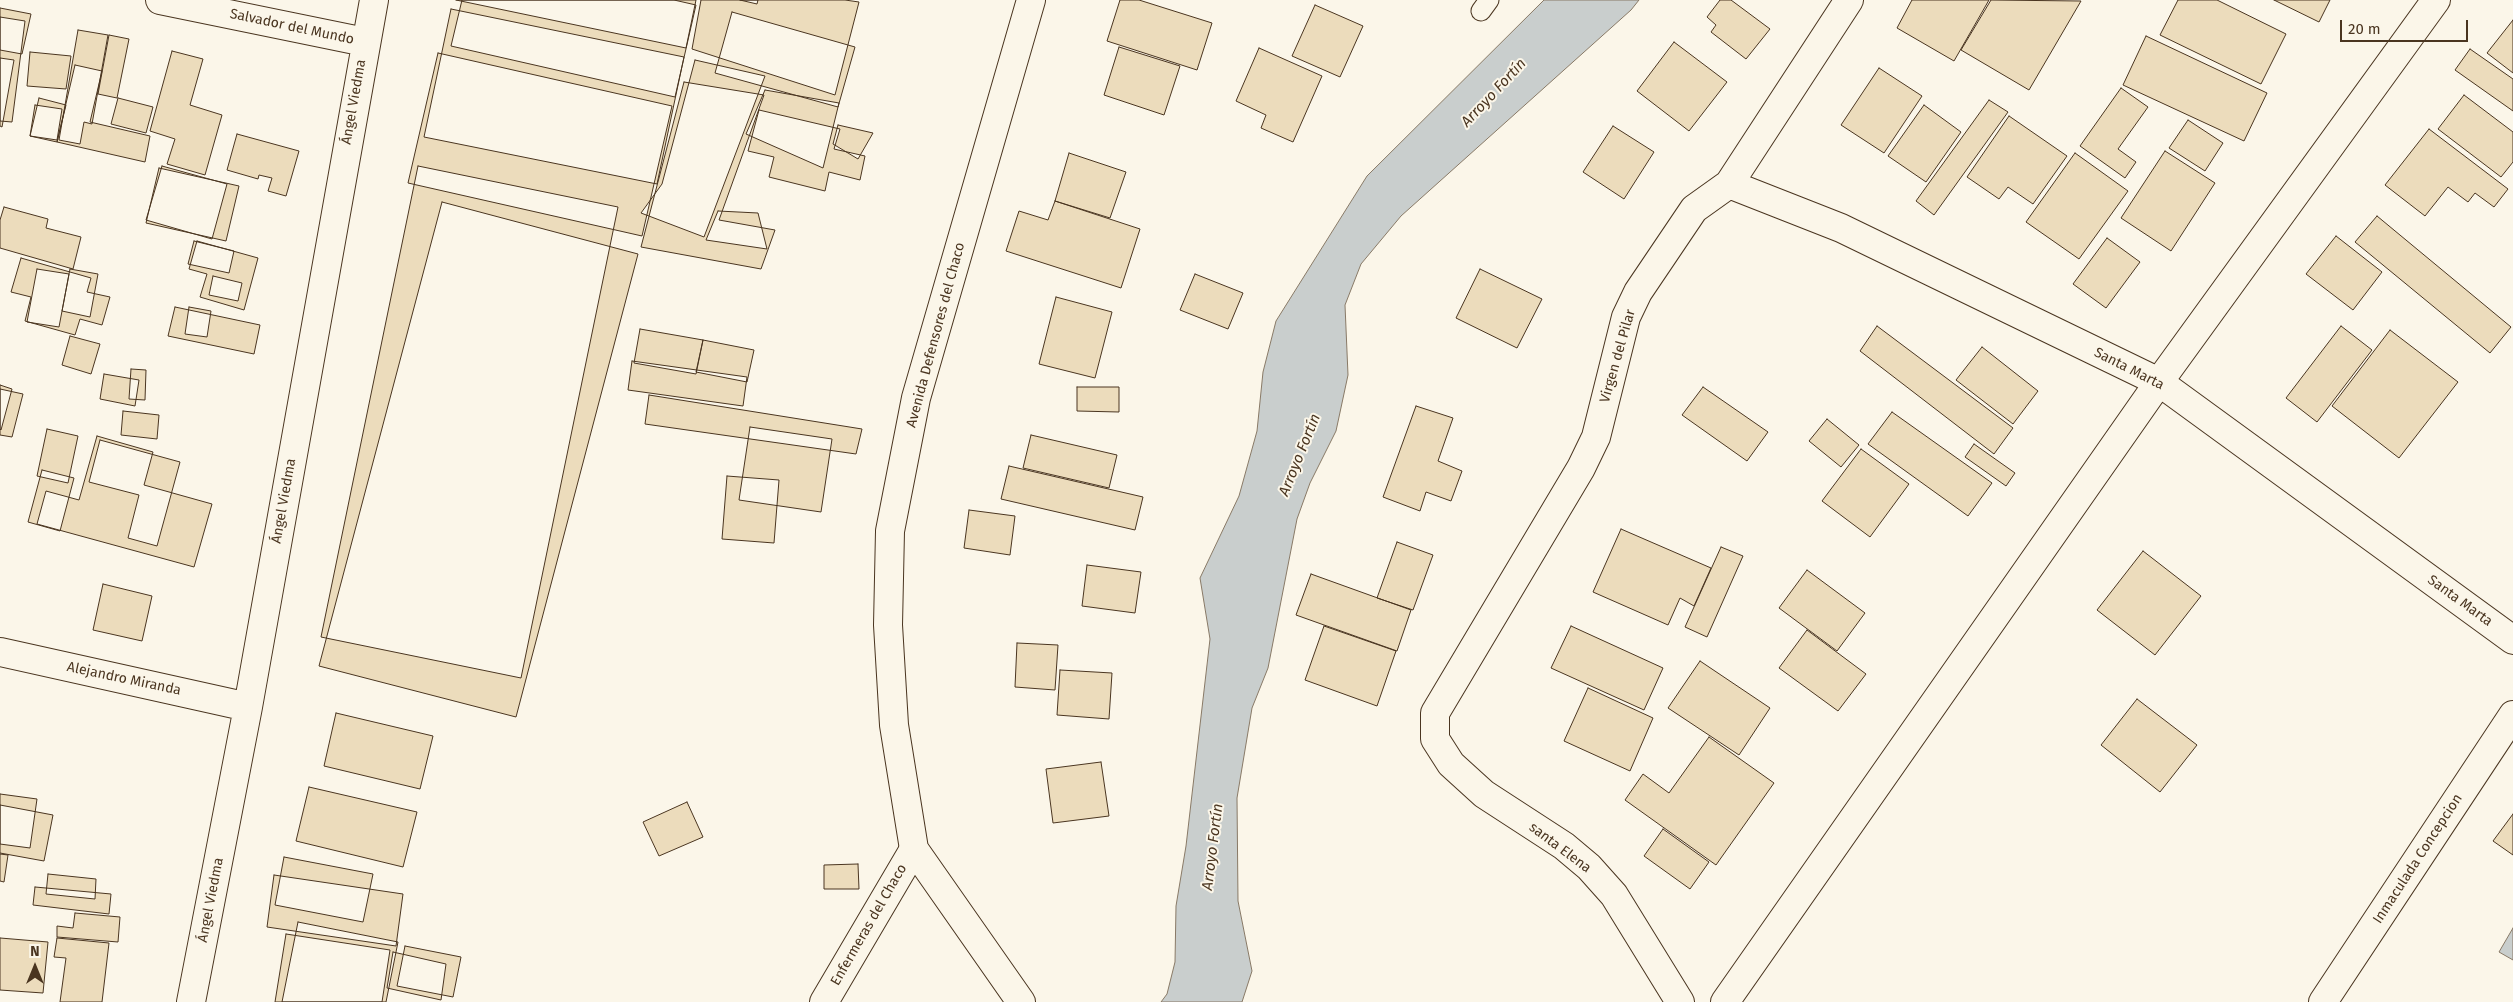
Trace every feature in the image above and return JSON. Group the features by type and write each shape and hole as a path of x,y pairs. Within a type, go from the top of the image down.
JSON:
{"street":[{"name":"Salvador del Mundo","path":"160,0 365,42"},
{"name":"Ángel Viedma","path":"191,1002 248,706 374,0"},
{"name":"Avenida Defensores del Chaco","path":"1020,1002 914,848 894,725 888,625 890,531 916,398 1031,0"},
{"name":"Virgen del Pilar","path":"1435,739 1434,713 1581,468 1596,437 1626,317 1638,292 1694,209 1729,184 1849,0"},
{"path":"1724,1002 2159,382 2436,0"},
{"name":"Santa Marta","path":"1729,184 1841,228 2159,382 2513,640"},
{"name":"Alejandro Miranda","path":"0,652 248,706"},
{"name":"Inmaculada Concepcion","path":"2323,1002 2513,715"},
{"name":"santa Elena","path":"1435,739 1451,764 1484,794 1564,846 1589,867 1614,895 1680,1002"},
{"name":"Enfermeras del Chaco","path":"824,1002 914,848"}],"water":[{"name":"Arroyo Fortín","path":"1544,0 1639,0 1631,10 1401,216 1361,264 1345,305 1348,375 1336,431 1310,483 1297,519 1268,668 1252,708 1237,798 1238,901 1252,971 1242,1002 1161,1002 1167,994 1175,962 1176,906 1186,846 1210,639 1200,578 1239,496 1257,431 1263,372 1276,321 1367,176"},
{"path":"2513,928 2513,960 2499,952"}],"building":[{"path":"456,0 696,0 686,48"},
{"path":"462,0 674,0 696,5 675,97 451,46"},
{"path":"701,0 845,0 859,2 835,95 692,49"},
{"path":"740,0 758,0 757,4"},
{"path":"1120,0 1139,0 1212,23 1197,70 1107,41"},
{"path":"1720,0 1731,0 1770,29 1746,59 1711,32 1716,25 1707,17"},
{"path":"1912,0 1989,0 1954,61 1897,28"},
{"path":"1991,0 2081,1 2029,90 1961,50"},
{"path":"2178,0 2217,0 2286,34 2261,84 2160,35"},
{"path":"2274,0 2330,0 2319,22"},
{"path":"1315,5 1363,26 1340,77 1292,56"},
{"path":"0,8 31,14 22,54 0,50"},
{"path":"451,9 684,57 657,184 424,137"},
{"path":"732,12 855,47 838,107 715,73"},
{"path":"0,17 25,21 12,122 0,121"},
{"path":"2513,20 2513,73 2487,53"},
{"path":"78,30 108,35 92,124 84,122 80,144 59,140"},
{"path":"109,35 129,39 117,98 98,94"},
{"path":"2146,36 2267,93 2244,141 2123,85"},
{"path":"1674,42 1727,82 1689,131 1637,91"},
{"path":"1119,47 1180,66 1164,115 1104,95"},
{"path":"1259,48 1322,76 1293,142 1261,128 1266,115 1236,101"},
{"path":"2470,49 2513,79 2513,111 2455,70"},
{"path":"172,51 203,59 190,105 222,115 205,175 167,164 175,139 150,131"},
{"path":"30,52 71,56 66,89 27,86"},
{"path":"438,53 672,106 642,236 408,183"},
{"path":"0,58 14,60 2,127 0,126"},
{"path":"695,60 765,76 704,237 641,213 662,184"},
{"path":"75,65 102,71 90,122 150,136 145,162 57,142"},
{"path":"1879,68 1922,96 1884,153 1841,125"},
{"path":"684,82 764,95 719,220 775,230 761,269 641,247"},
{"path":"2121,88 2148,107 2118,149 2136,162 2125,178 2080,146"},
{"path":"765,90 839,103 823,168 746,134"},
{"path":"2464,95 2513,132 2513,162 2501,177 2438,129"},
{"path":"39,98 66,105 57,142 30,136"},
{"path":"118,98 153,107 146,133 111,124"},
{"path":"1989,100 2008,112 1934,215 1916,201"},
{"path":"35,105 62,109 57,140 30,136"},
{"path":"1924,105 1961,132 1926,182 1888,156"},
{"path":"759,110 840,129 834,149 865,156 860,180 829,172 825,191 769,177 774,157 748,151"},
{"path":"2009,116 2067,156 2033,204 2008,187 1999,199 1967,177"},
{"path":"2188,120 2223,143 2205,171 2169,148"},
{"path":"838,125 873,133 858,159 833,144"},
{"path":"1613,126 1654,152 1624,199 1583,172"},
{"path":"2429,129 2508,189 2494,207 2475,193 2468,202 2448,187 2425,216 2385,185"},
{"path":"237,134 299,151 286,196 268,191 272,178 259,175 258,179 227,170"},
{"path":"2165,151 2215,183 2171,251 2121,218"},
{"path":"1069,153 1126,172 1110,218 1055,201"},
{"path":"2075,153 2128,191 2079,259 2026,222"},
{"path":"162,166 227,184 212,239 146,220"},
{"path":"418,166 618,207 521,678 321,637"},
{"path":"159,168 239,186 226,241 146,223"},
{"path":"1055,201 1140,229 1121,288 1006,251 1019,211 1048,220"},
{"path":"442,202 638,254 516,717 319,666"},
{"path":"4,207 48,219 46,228 81,237 73,269 0,248 0,220"},
{"path":"718,211 758,213 767,249 706,240"},
{"path":"2377,216 2511,327 2490,353 2355,242"},
{"path":"2336,236 2382,272 2353,310 2306,274"},
{"path":"2107,238 2140,262 2106,308 2073,284"},
{"path":"194,241 234,251 229,273 188,264"},
{"path":"197,241 258,258 244,310 200,297 207,274 189,269"},
{"path":"21,258 91,278 87,292 110,297 102,325 80,319 75,335 25,321 31,297 11,292"},
{"path":"37,269 69,274 59,327 27,322"},
{"path":"70,269 98,274 90,317 62,311"},
{"path":"1480,269 1542,299 1517,348 1456,318"},
{"path":"1195,274 1243,293 1228,329 1180,310"},
{"path":"213,276 242,283 238,301 209,295"},
{"path":"1056,297 1112,312 1095,378 1039,364"},
{"path":"175,307 260,325 254,354 168,336"},
{"path":"189,307 211,311 207,337 185,334"},
{"path":"1877,326 2013,428 1994,454 1860,351"},
{"path":"2341,326 2372,350 2317,422 2286,398"},
{"path":"640,329 703,340 696,374 634,363"},
{"path":"2390,330 2458,382 2399,458 2332,406"},
{"path":"70,336 100,344 91,374 62,365"},
{"path":"703,340 754,350 747,382 696,372"},
{"path":"1982,347 2038,391 2013,424 1956,380"},
{"path":"632,361 747,377 743,406 628,390"},
{"path":"131,369 146,370 145,400 129,399"},
{"path":"104,374 139,380 135,406 100,399"},
{"path":"0,385 12,389 1,430 0,429"},
{"path":"1077,387 1119,387 1119,412 1077,411"},
{"path":"1703,387 1768,432 1747,461 1682,415"},
{"path":"0,389 23,394 12,437 0,435"},
{"path":"649,395 862,429 856,454 645,424"},
{"path":"1416,406 1453,418 1438,461 1462,471 1451,501 1426,492 1420,511 1383,497"},
{"path":"123,411 159,415 157,439 121,435"},
{"path":"1892,412 1992,483 1968,516 1868,444"},
{"path":"1827,419 1859,445 1841,467 1809,441"},
{"path":"750,427 832,439 821,512 739,500"},
{"path":"47,429 78,436 68,483 37,476"},
{"path":"1031,435 1117,455 1109,488 1023,468"},
{"path":"97,436 153,452 144,485 212,504 194,567 37,524 46,491 79,500"},
{"path":"100,440 180,462 157,546 128,538 139,495 89,482"},
{"path":"1974,444 2015,473 2006,486 1965,457"},
{"path":"1861,449 1909,484 1870,537 1822,501"},
{"path":"1009,466 1143,497 1135,530 1001,499"},
{"path":"42,470 74,478 60,531 28,522"},
{"path":"727,476 779,480 774,543 722,539"},
{"path":"969,510 1015,516 1010,555 964,548"},
{"path":"1621,529 1711,568 1694,606 1680,598 1668,625 1593,592"},
{"path":"1397,542 1433,555 1413,610 1377,598"},
{"path":"1721,547 1743,556 1707,637 1685,627"},
{"path":"2143,551 2201,596 2155,655 2097,610"},
{"path":"1087,565 1141,572 1135,613 1082,606"},
{"path":"1807,570 1865,613 1837,651 1779,608"},
{"path":"1311,574 1411,610 1397,651 1296,615"},
{"path":"103,584 152,596 142,641 93,630"},
{"path":"1324,626 1396,651 1377,706 1305,680"},
{"path":"1571,626 1663,668 1644,710 1551,668"},
{"path":"1807,630 1866,674 1838,711 1779,668"},
{"path":"1017,643 1058,645 1055,690 1015,687"},
{"path":"1700,661 1770,708 1739,755 1668,708"},
{"path":"1060,670 1112,673 1109,719 1057,715"},
{"path":"1588,688 1653,718 1630,771 1564,741"},
{"path":"2137,699 2197,745 2160,792 2101,745"},
{"path":"336,713 433,736 420,789 324,766"},
{"path":"1709,737 1774,783 1716,865 1625,800 1643,774 1669,793"},
{"path":"1101,762 1109,816 1053,823 1046,769"},
{"path":"309,787 417,812 403,867 296,841"},
{"path":"0,794 37,799 30,848 0,844"},
{"path":"687,802 703,837 659,856 643,822"},
{"path":"0,805 53,815 44,861 0,853"},
{"path":"2513,814 2513,855 2493,841"},
{"path":"1663,829 1709,862 1690,889 1644,856"},
{"path":"0,854 8,855 4,882 0,881"},
{"path":"284,857 373,874 363,922 275,905"},
{"path":"858,864 859,889 824,889 824,865"},
{"path":"48,874 96,879 95,899 46,894"},
{"path":"274,875 403,894 396,946 267,927"},
{"path":"35,887 111,894 109,914 33,905"},
{"path":"75,913 120,917 118,942 57,937 57,926 73,928"},
{"path":"298,922 398,942 386,1002 282,1002"},
{"path":"286,934 390,950 382,1002 275,1002"},
{"path":"0,938 48,942 43,993 0,990"},
{"path":"57,938 109,943 102,1002 60,1002 66,958 54,957"},
{"path":"405,946 461,957 453,997 397,986"},
{"path":"393,952 446,964 441,1000 387,988"}]}
